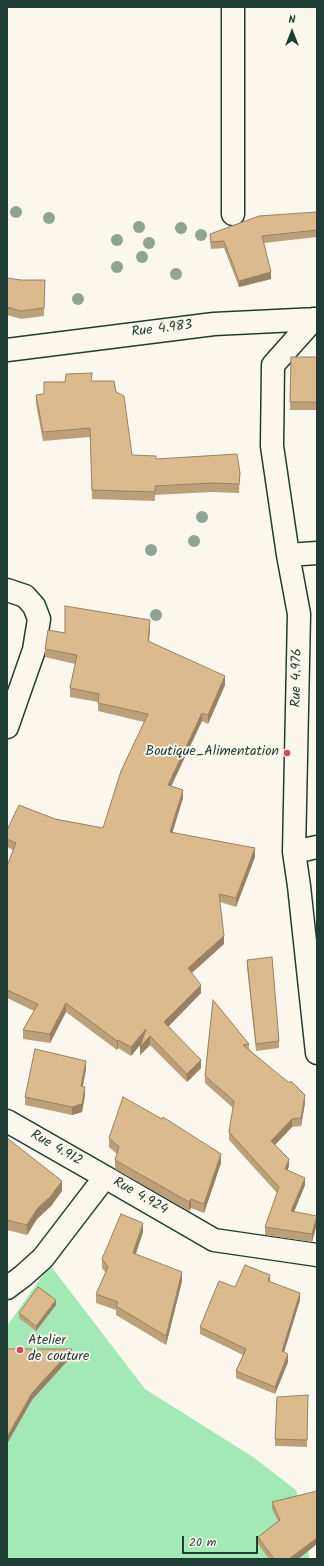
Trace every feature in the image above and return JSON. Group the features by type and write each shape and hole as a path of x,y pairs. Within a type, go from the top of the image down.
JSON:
{"street":[{"path":"233,7 233,214"},
{"name":"Rue 4.983","path":"7,350 214,324 315,319"},
{"name":"Rue 4.976","path":"315,319 273,365 272,446 288,555 300,614 294,852 300,886 317,1053"},
{"path":"288,555 317,553"},
{"path":"7,590 25,596 34,606 39,618 34,650 7,727"},
{"path":"294,852 317,847"},
{"name":"Rue 4.912","path":"7,1121 105,1177"},
{"name":"Rue 4.924","path":"7,1288 43,1258 105,1177 214,1240 317,1255"}],"green space":[{"path":"50,1265 145,1389 253,1457 296,1490 308,1538 309,1559 7,1559 7,1326"}],"building":[{"path":"317,212 317,230 262,236 271,272 239,281 224,241 211,242 210,234 259,216"},
{"path":"7,278 21,280 45,280 44,308 21,311 7,307"},
{"path":"291,357 317,357 317,402 290,402"},
{"path":"92,373 91,381 114,381 116,392 124,396 132,455 156,456 156,459 237,454 240,473 239,484 212,483 155,486 155,492 92,490 90,428 43,432 36,395 44,394 44,382 65,382 66,374"},
{"path":"65,606 150,620 148,641 225,676 208,715 202,713 168,785 183,790 170,832 255,848 236,898 219,894 224,936 188,968 201,985 164,1022 201,1060 187,1074 150,1036 140,1047 146,1029 131,1047 118,1040 117,1041 66,1003 50,1034 23,1030 38,1004 7,990 7,866 16,843 7,839 7,830 19,805 55,819 103,828 121,771 148,714 98,703 99,694 70,688 77,655 45,649 48,630 65,633"},
{"path":"272,957 279,1041 256,1044 247,960"},
{"path":"213,1000 249,1044 243,1045 288,1082 292,1082 305,1095 301,1118 292,1119 271,1141 289,1159 285,1169 305,1178 291,1211 317,1216 312,1234 265,1227 279,1187 229,1132 234,1101 205,1076"},
{"path":"35,1049 86,1061 81,1086 85,1087 82,1104 72,1107 25,1097"},
{"path":"123,1097 162,1119 163,1117 221,1154 204,1204 191,1199 189,1202 115,1160 119,1147 109,1138"},
{"path":"7,1138 62,1181 51,1196 37,1209 27,1225 7,1220"},
{"path":"121,1214 143,1223 133,1253 182,1272 166,1336 116,1306 118,1302 96,1294 108,1267 102,1259"},
{"path":"245,1265 270,1275 268,1281 300,1293 282,1351 288,1354 275,1387 236,1371 246,1349 200,1327 219,1281 235,1287"},
{"path":"38,1287 56,1300 36,1326 19,1313"},
{"path":"7,1349 72,1349 32,1393 7,1437"},
{"path":"308,1395 307,1440 275,1439 277,1397"},
{"path":"317,1491 317,1538 289,1559 274,1559 258,1537 280,1520 272,1502"}],"place":[{"name":"Boutique_Alimentation","path":"287,753"},
{"name":"Atelier de couture","path":"20,1350"}]}
